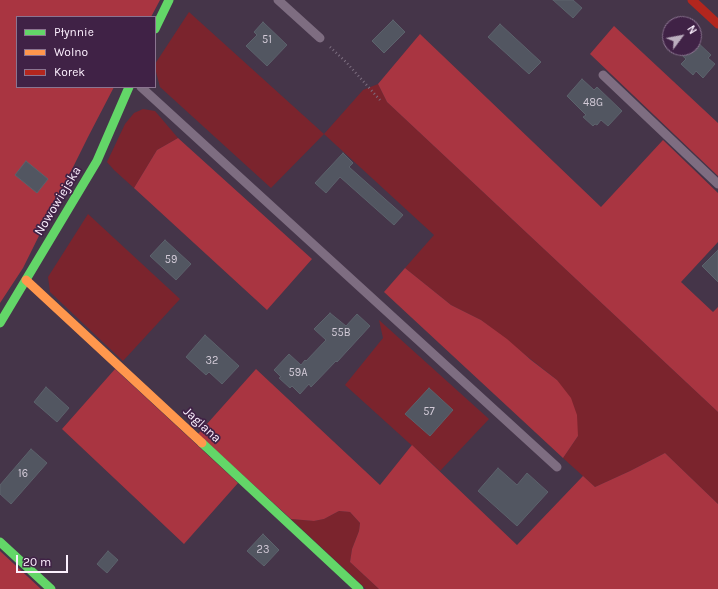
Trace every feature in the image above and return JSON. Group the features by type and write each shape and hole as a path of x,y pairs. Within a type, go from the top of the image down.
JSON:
{"street":[{"path":"156,27 169,0"},
{"path":"692,0 718,24"},
{"name":"Nowowiejska","path":"0,323 97,161 129,88"},
{"name":"Jaglana","path":"26,280 360,589"},
{"path":"0,542 51,589"}],"lane":[{"path":"278,0 320,38"},
{"path":"603,75 718,184"},
{"path":"142,88 557,467"}],"path":[{"path":"320,38 346,62 380,100"}],"shaded area":[{"path":"0,0 160,0 152,16 16,16 16,88 113,88 23,268 0,303"},
{"path":"189,12 324,134 271,188 160,87 156,72 156,62"},
{"path":"614,26 718,123 718,176 590,54"},
{"path":"420,34 601,207 663,140 718,193 718,242 681,282 713,312 718,307 718,412 387,102 378,84"},
{"path":"378,84 387,102 718,412 718,504 665,453 595,487 563,458 578,436 557,380 481,320 451,305 405,268 434,235 324,134 363,90"},
{"path":"143,109 155,111 178,138 157,150 134,188 107,162 125,124 134,113"},
{"path":"178,138 312,259 267,310 134,188 157,150"},
{"path":"88,214 180,299 123,361 50,292 48,277"},
{"path":"405,268 451,305 481,320 507,339 557,380 571,398 577,415 578,436 563,458 384,292"},
{"path":"379,320 489,419 440,471 345,385 383,338"},
{"path":"115,369 238,483 184,544 62,429"},
{"path":"256,369 380,485 412,445 517,545 583,476 595,487 665,453 718,504 718,589 379,589 350,562 352,549 359,531 360,523 350,512 339,511 324,519 314,521 291,519 198,434"},
{"path":"339,511 350,512 360,523 359,531 352,549 350,562 379,589 366,589 291,519 314,521 324,519"},
{"path":"0,551 41,589 0,589"}],"building":[{"path":"553,0 573,0 582,8 573,18"},
{"path":"393,20 405,32 384,53 372,41"},
{"path":"263,22 287,45 267,66 246,46 257,35 254,32"},
{"path":"500,24 541,62 529,74 488,37"},
{"path":"702,47 711,55 708,58 715,64 703,78 696,71 693,75 681,64 686,59 683,56 702,56"},
{"path":"582,79 594,90 597,87 622,111 608,126 601,120 597,125 595,124 593,126 583,117 586,115 567,96"},
{"path":"343,153 353,163 349,167 403,215 394,225 340,177 326,193 315,183"},
{"path":"26,161 48,179 37,193 15,175"},
{"path":"165,240 191,264 176,280 150,256"},
{"path":"718,250 718,282 702,266"},
{"path":"330,313 346,326 357,314 370,326 337,362 336,361 311,387 309,384 300,394 292,386 290,388 279,378 281,377 274,370 289,354 301,365 305,360 306,361 326,340 314,329"},
{"path":"205,335 239,366 222,384 209,372 206,375 186,357"},
{"path":"46,387 69,408 57,422 34,402"},
{"path":"429,388 453,410 430,436 405,414"},
{"path":"31,449 47,463 11,504 0,494 0,485"},
{"path":"498,468 517,485 527,473 548,492 517,526 478,491"},
{"path":"263,534 279,550 264,566 247,551"},
{"path":"108,551 118,560 107,573 97,564"}],"traffic: fast":[{"path":"156,27 169,0"},
{"path":"0,323 97,161 129,88"},
{"path":"202,443 359,589"},
{"path":"0,542 51,589"}],"traffic: slow":[{"path":"26,280 202,443"}],"traffic: jam":[{"path":"692,0 718,24"}]}
